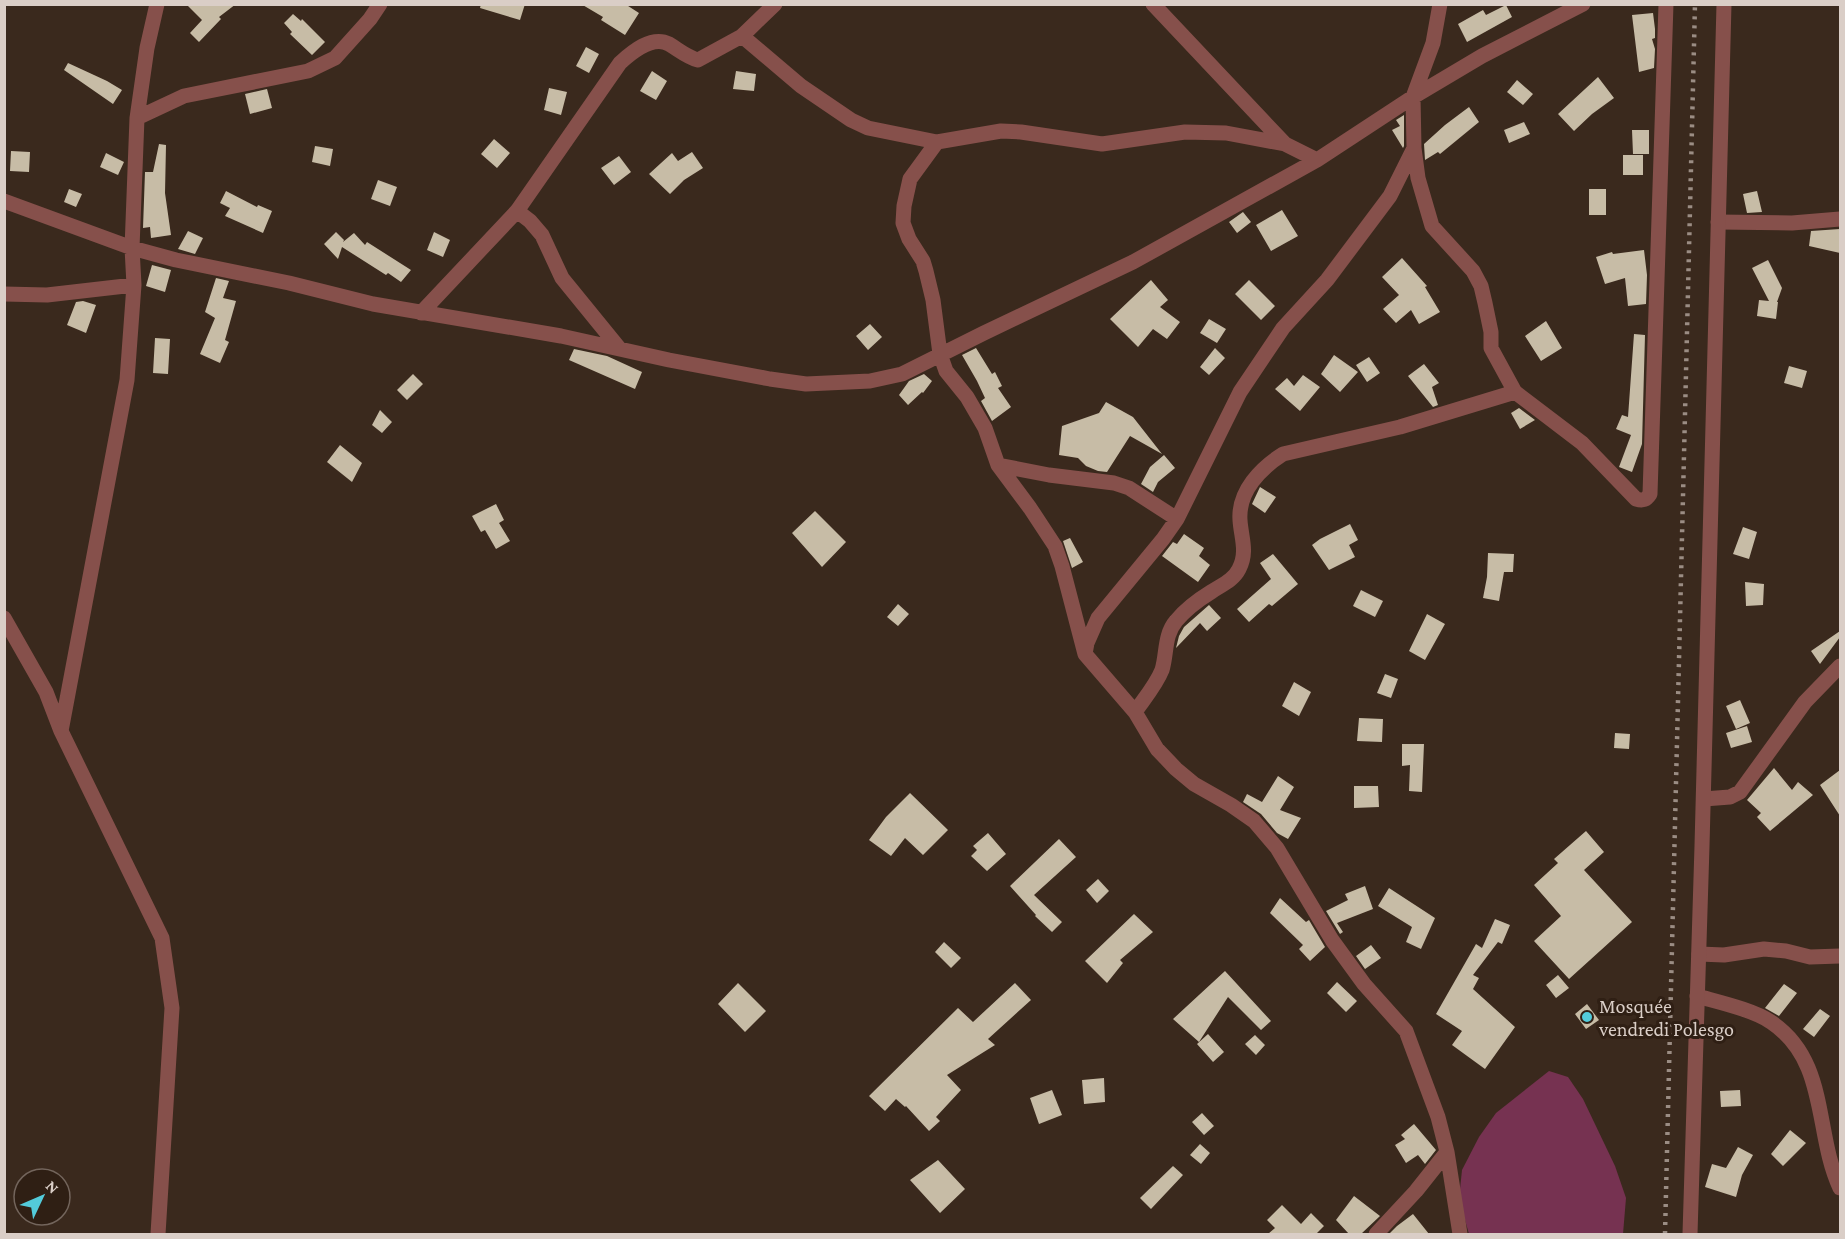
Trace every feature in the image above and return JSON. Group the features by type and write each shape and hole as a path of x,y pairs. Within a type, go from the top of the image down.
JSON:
{"street":[{"path":"61,731 127,380 134,285 132,248 137,118 147,48 157,4"},
{"path":"137,118 184,96 308,71 335,57 370,19 380,4"},
{"path":"421,313 518,211 620,63 634,51 656,41 667,43 698,60 742,36 776,4"},
{"path":"1153,4 1285,144"},
{"path":"1440,4 1433,43 1413,97 1414,148 1418,178 1432,226 1473,270 1481,286 1485,303 1491,332 1491,348 1515,392 1582,443 1636,499 1641,501 1647,499 1650,494 1651,482 1666,4"},
{"path":"4,201 132,248 373,304 550,334 770,379 814,384 870,381 902,374 1133,262 1317,160 1413,97 1482,56 1583,4"},
{"path":"1690,1234 1704,799 1724,4"},
{"path":"742,36 801,86 851,120 868,128 937,142 1002,131 1102,144 1185,132 1226,133 1285,144 1317,160"},
{"path":"937,142 910,179 903,206 903,223 926,271 933,300 940,354 946,371 967,397 985,428 998,465 1055,546 1085,654 1135,712 1157,748 1176,769 1194,784 1254,821 1277,848 1332,940 1364,984 1406,1031 1438,1117 1447,1152 1460,1234"},
{"path":"1085,654 1087,643 1098,618 1177,519 1240,392 1283,328 1327,280 1390,196 1414,148"},
{"path":"518,211 542,235 562,278 619,348"},
{"path":"1718,222 1792,223 1840,219"},
{"path":"4,294 46,295 134,285"},
{"path":"1135,712 1162,669 1169,633 1175,622 1191,606 1230,581 1239,568 1245,550 1240,520 1241,506 1246,492 1268,463 1283,454 1400,427 1515,392"},
{"path":"998,465 1049,475 1114,483 1129,488 1177,519"},
{"path":"4,618 46,692 61,731 162,938 172,1008 158,1234"},
{"path":"1704,799 1731,797 1740,792 1805,702 1840,666"},
{"path":"1699,954 1724,955 1764,949 1810,957 1840,956"},
{"path":"1697,996 1770,1020 1798,1047 1814,1080 1825,1141 1833,1173 1840,1188"},
{"path":"1376,1234 1416,1191 1447,1152"}],"shaded area":[{"path":"1549,1071 1568,1077 1583,1099 1615,1166 1626,1198 1623,1234 1469,1234 1459,1199 1462,1170 1479,1137 1496,1113"}],"building":[{"path":"186,4 236,4 219,17 221,19 199,42 190,33 202,20"},
{"path":"481,4 525,4 520,20 480,8"},
{"path":"581,4 625,4 639,13 625,35 601,20 603,17"},
{"path":"1506,5 1512,17 1467,42 1458,24 1483,10 1486,15"},
{"path":"1653,13 1654,68 1639,72 1632,15"},
{"path":"293,14 301,21 302,19 325,42 312,55 290,34 292,32 284,23"},
{"path":"586,47 599,54 589,73 576,66"},
{"path":"68,63 122,90 113,104 64,70"},
{"path":"652,71 667,81 656,100 640,91"},
{"path":"736,71 756,74 754,91 733,89"},
{"path":"1598,77 1614,98 1574,131 1558,114"},
{"path":"1517,80 1533,94 1523,105 1507,92"},
{"path":"549,88 567,92 561,115 544,110"},
{"path":"267,89 272,108 250,114 245,94"},
{"path":"1469,107 1479,122 1440,154 1438,152 1425,160 1424,144"},
{"path":"1404,115 1403,148 1392,130 1400,126 1396,120"},
{"path":"1524,122 1530,134 1509,143 1504,130"},
{"path":"1632,130 1649,130 1649,154 1633,154"},
{"path":"494,139 510,153 497,168 481,154"},
{"path":"159,144 166,145 165,193 171,235 151,238 150,227 143,228 145,172 153,172"},
{"path":"315,146 333,149 330,166 312,162"},
{"path":"11,151 30,152 29,172 10,171"},
{"path":"692,152 703,168 684,180 670,194 649,174 672,153 678,161"},
{"path":"106,153 124,162 118,175 100,167"},
{"path":"1623,155 1643,155 1643,175 1623,175"},
{"path":"619,156 631,172 614,185 601,168"},
{"path":"378,180 397,187 390,206 371,199"},
{"path":"69,189 82,194 76,207 64,202"},
{"path":"1589,189 1606,189 1606,215 1589,215"},
{"path":"226,191 257,207 258,205 272,211 263,233 225,216 230,208 220,203"},
{"path":"1757,191 1762,212 1747,213 1743,194"},
{"path":"1282,210 1298,236 1271,251 1256,225"},
{"path":"1243,212 1251,222 1237,233 1229,222"},
{"path":"1840,229 1840,253 1809,246 1811,231"},
{"path":"188,231 203,238 195,254 178,249"},
{"path":"336,232 344,240 343,242 354,233 365,245 367,242 411,270 401,282 342,247 338,259 324,244"},
{"path":"434,232 450,240 443,257 427,250"},
{"path":"1644,250 1647,275 1646,304 1628,306 1625,278 1605,284 1596,257 1612,252 1613,254"},
{"path":"1402,258 1427,286 1425,287 1440,312 1419,324 1411,310 1396,323 1383,309 1399,295 1382,277"},
{"path":"1768,260 1782,288 1777,302 1776,319 1757,316 1759,300 1769,301 1752,268"},
{"path":"152,265 171,270 165,292 146,286"},
{"path":"216,278 229,281 223,298 236,301 225,340 229,342 220,363 200,354 215,318 205,312"},
{"path":"1151,280 1168,300 1160,307 1180,322 1167,339 1153,329 1138,347 1110,319"},
{"path":"1249,280 1275,306 1261,320 1235,294"},
{"path":"83,301 96,305 86,333 67,325 76,302"},
{"path":"1209,319 1226,329 1217,343 1200,333"},
{"path":"1546,321 1562,348 1541,361 1525,336"},
{"path":"870,324 882,337 868,350 856,336"},
{"path":"1634,334 1645,335 1642,444 1632,472 1619,467 1631,435 1616,429 1622,415 1628,417"},
{"path":"155,338 170,339 168,374 153,373"},
{"path":"976,348 992,374 995,372 1002,386 998,388 1011,407 992,421 981,401 985,398 962,355"},
{"path":"1215,348 1225,358 1209,375 1200,367"},
{"path":"574,349 607,356 642,372 635,389 569,360"},
{"path":"1334,355 1358,372 1340,392 1321,374"},
{"path":"1369,357 1380,373 1367,382 1356,365"},
{"path":"1424,364 1439,383 1432,387 1438,405 1433,407 1408,376"},
{"path":"1789,366 1807,371 1802,388 1784,383"},
{"path":"413,374 423,384 407,400 397,390"},
{"path":"924,374 932,381 923,393 908,405 899,395 909,381"},
{"path":"1303,375 1320,387 1300,411 1275,389 1287,378 1294,386"},
{"path":"1106,402 1133,417 1162,454 1130,436 1107,472 1086,466 1078,458 1059,455 1062,426 1099,413"},
{"path":"1519,408 1535,420 1520,429 1511,413"},
{"path":"380,410 392,422 382,433 372,425"},
{"path":"340,445 362,463 352,482 327,462"},
{"path":"1164,455 1175,468 1158,482 1153,492 1141,484 1150,467"},
{"path":"1260,487 1276,497 1265,513 1252,504"},
{"path":"496,504 504,520 499,523 510,541 496,549 485,530 481,532 472,516"},
{"path":"815,511 846,542 822,567 792,533"},
{"path":"1350,524 1358,540 1349,545 1355,557 1329,570 1312,545"},
{"path":"1743,527 1757,532 1749,559 1733,554"},
{"path":"1184,534 1204,548 1199,556 1210,565 1198,582 1162,556 1173,542 1177,544"},
{"path":"1070,538 1083,562 1072,568 1063,541"},
{"path":"1488,553 1514,554 1513,572 1504,572 1499,601 1483,598"},
{"path":"1273,554 1298,584 1272,606 1269,604 1249,622 1237,609 1271,579 1260,563"},
{"path":"1745,582 1764,584 1763,605 1746,606"},
{"path":"1361,590 1383,601 1375,617 1353,606"},
{"path":"898,604 909,614 898,626 887,617"},
{"path":"1209,605 1221,618 1207,631 1200,623 1176,648 1184,627"},
{"path":"1427,614 1445,624 1425,660 1409,651"},
{"path":"1840,631 1840,637 1820,664 1811,651"},
{"path":"1385,674 1398,679 1391,698 1377,693"},
{"path":"1294,682 1311,692 1299,716 1282,706"},
{"path":"1740,700 1750,723 1736,729 1726,706"},
{"path":"1359,718 1383,719 1382,742 1357,741"},
{"path":"1747,726 1752,742 1731,748 1726,733"},
{"path":"1615,733 1630,734 1629,749 1614,748"},
{"path":"1402,744 1424,744 1422,792 1409,791 1410,765 1402,766"},
{"path":"1774,768 1792,790 1798,782 1813,795 1770,831 1757,817 1761,813 1747,800"},
{"path":"1840,770 1840,816 1820,785"},
{"path":"1278,776 1294,787 1280,810 1301,818 1288,839 1277,833 1261,814 1243,802 1247,794 1262,802"},
{"path":"1354,786 1378,786 1379,807 1354,808"},
{"path":"910,793 948,830 923,855 905,838 891,856 869,840 886,817"},
{"path":"1586,831 1604,852 1584,870 1632,922 1569,979 1534,941 1561,916 1534,885 1558,863 1554,859"},
{"path":"988,833 1006,854 987,871 971,856 977,850 973,846"},
{"path":"1059,839 1076,857 1034,895 1062,922 1052,932 1010,886"},
{"path":"1098,879 1109,891 1097,903 1086,890"},
{"path":"1365,886 1373,909 1337,923 1343,932 1340,934 1326,911 1348,900 1345,894"},
{"path":"1389,888 1435,918 1421,949 1406,942 1412,927 1378,906"},
{"path":"1280,898 1306,922 1309,920 1325,947 1310,961 1299,949 1303,945 1270,913"},
{"path":"1134,914 1153,932 1120,960 1123,963 1107,983 1085,961"},
{"path":"1495,919 1510,925 1502,944 1498,942 1473,975 1479,978 1473,989 1515,1027 1485,1069 1452,1045 1462,1031 1436,1014 1476,944 1482,948"},
{"path":"944,942 961,958 951,968 935,952"},
{"path":"1371,945 1381,958 1365,969 1356,956"},
{"path":"1225,971 1271,1021 1261,1030 1228,997 1199,1042 1173,1019"},
{"path":"1558,975 1569,988 1556,998 1546,985"},
{"path":"1337,982 1357,1001 1346,1012 1327,993"},
{"path":"738,983 766,1011 745,1032 718,1004"},
{"path":"1015,983 1031,1000 988,1039 995,1045 947,1075 961,1090 936,1117 940,1121 929,1131 906,1106 896,1099 885,1111 869,1096 958,1008 973,1022"},
{"path":"1784,984 1797,993 1779,1016 1765,1008"},
{"name":"Mosquée vendredi Polesgo","path":"1587,1004 1599,1020 1586,1029 1575,1014"},
{"path":"1820,1009 1830,1016 1814,1037 1803,1029"},
{"path":"1208,1034 1224,1052 1213,1062 1197,1044"},
{"path":"1255,1035 1265,1045 1256,1055 1245,1044"},
{"path":"1104,1078 1105,1102 1084,1104 1082,1080"},
{"path":"1052,1090 1062,1115 1039,1124 1030,1098"},
{"path":"1740,1090 1741,1106 1721,1107 1720,1091"},
{"path":"1202,1113 1214,1126 1204,1135 1192,1122"},
{"path":"1414,1124 1436,1150 1425,1164 1418,1155 1406,1163 1395,1145 1405,1139 1401,1135"},
{"path":"1790,1130 1806,1143 1783,1166 1771,1154"},
{"path":"1200,1144 1210,1153 1201,1164 1190,1155"},
{"path":"1738,1147 1753,1155 1742,1175 1736,1197 1705,1187 1712,1164 1726,1168"},
{"path":"938,1160 965,1189 940,1213 910,1180"},
{"path":"1173,1166 1183,1175 1151,1209 1140,1198"},
{"path":"1354,1196 1380,1216 1361,1234 1349,1234 1336,1220"},
{"path":"1282,1205 1301,1224 1311,1213 1324,1226 1316,1234 1268,1234 1275,1228 1267,1220"},
{"path":"1413,1214 1429,1234 1389,1234 1397,1226"}],"railway":[{"path":"1665,1234 1695,4"}],"place":[{"name":"Mosquée vendredi Polesgo","path":"1587,1017"}]}
